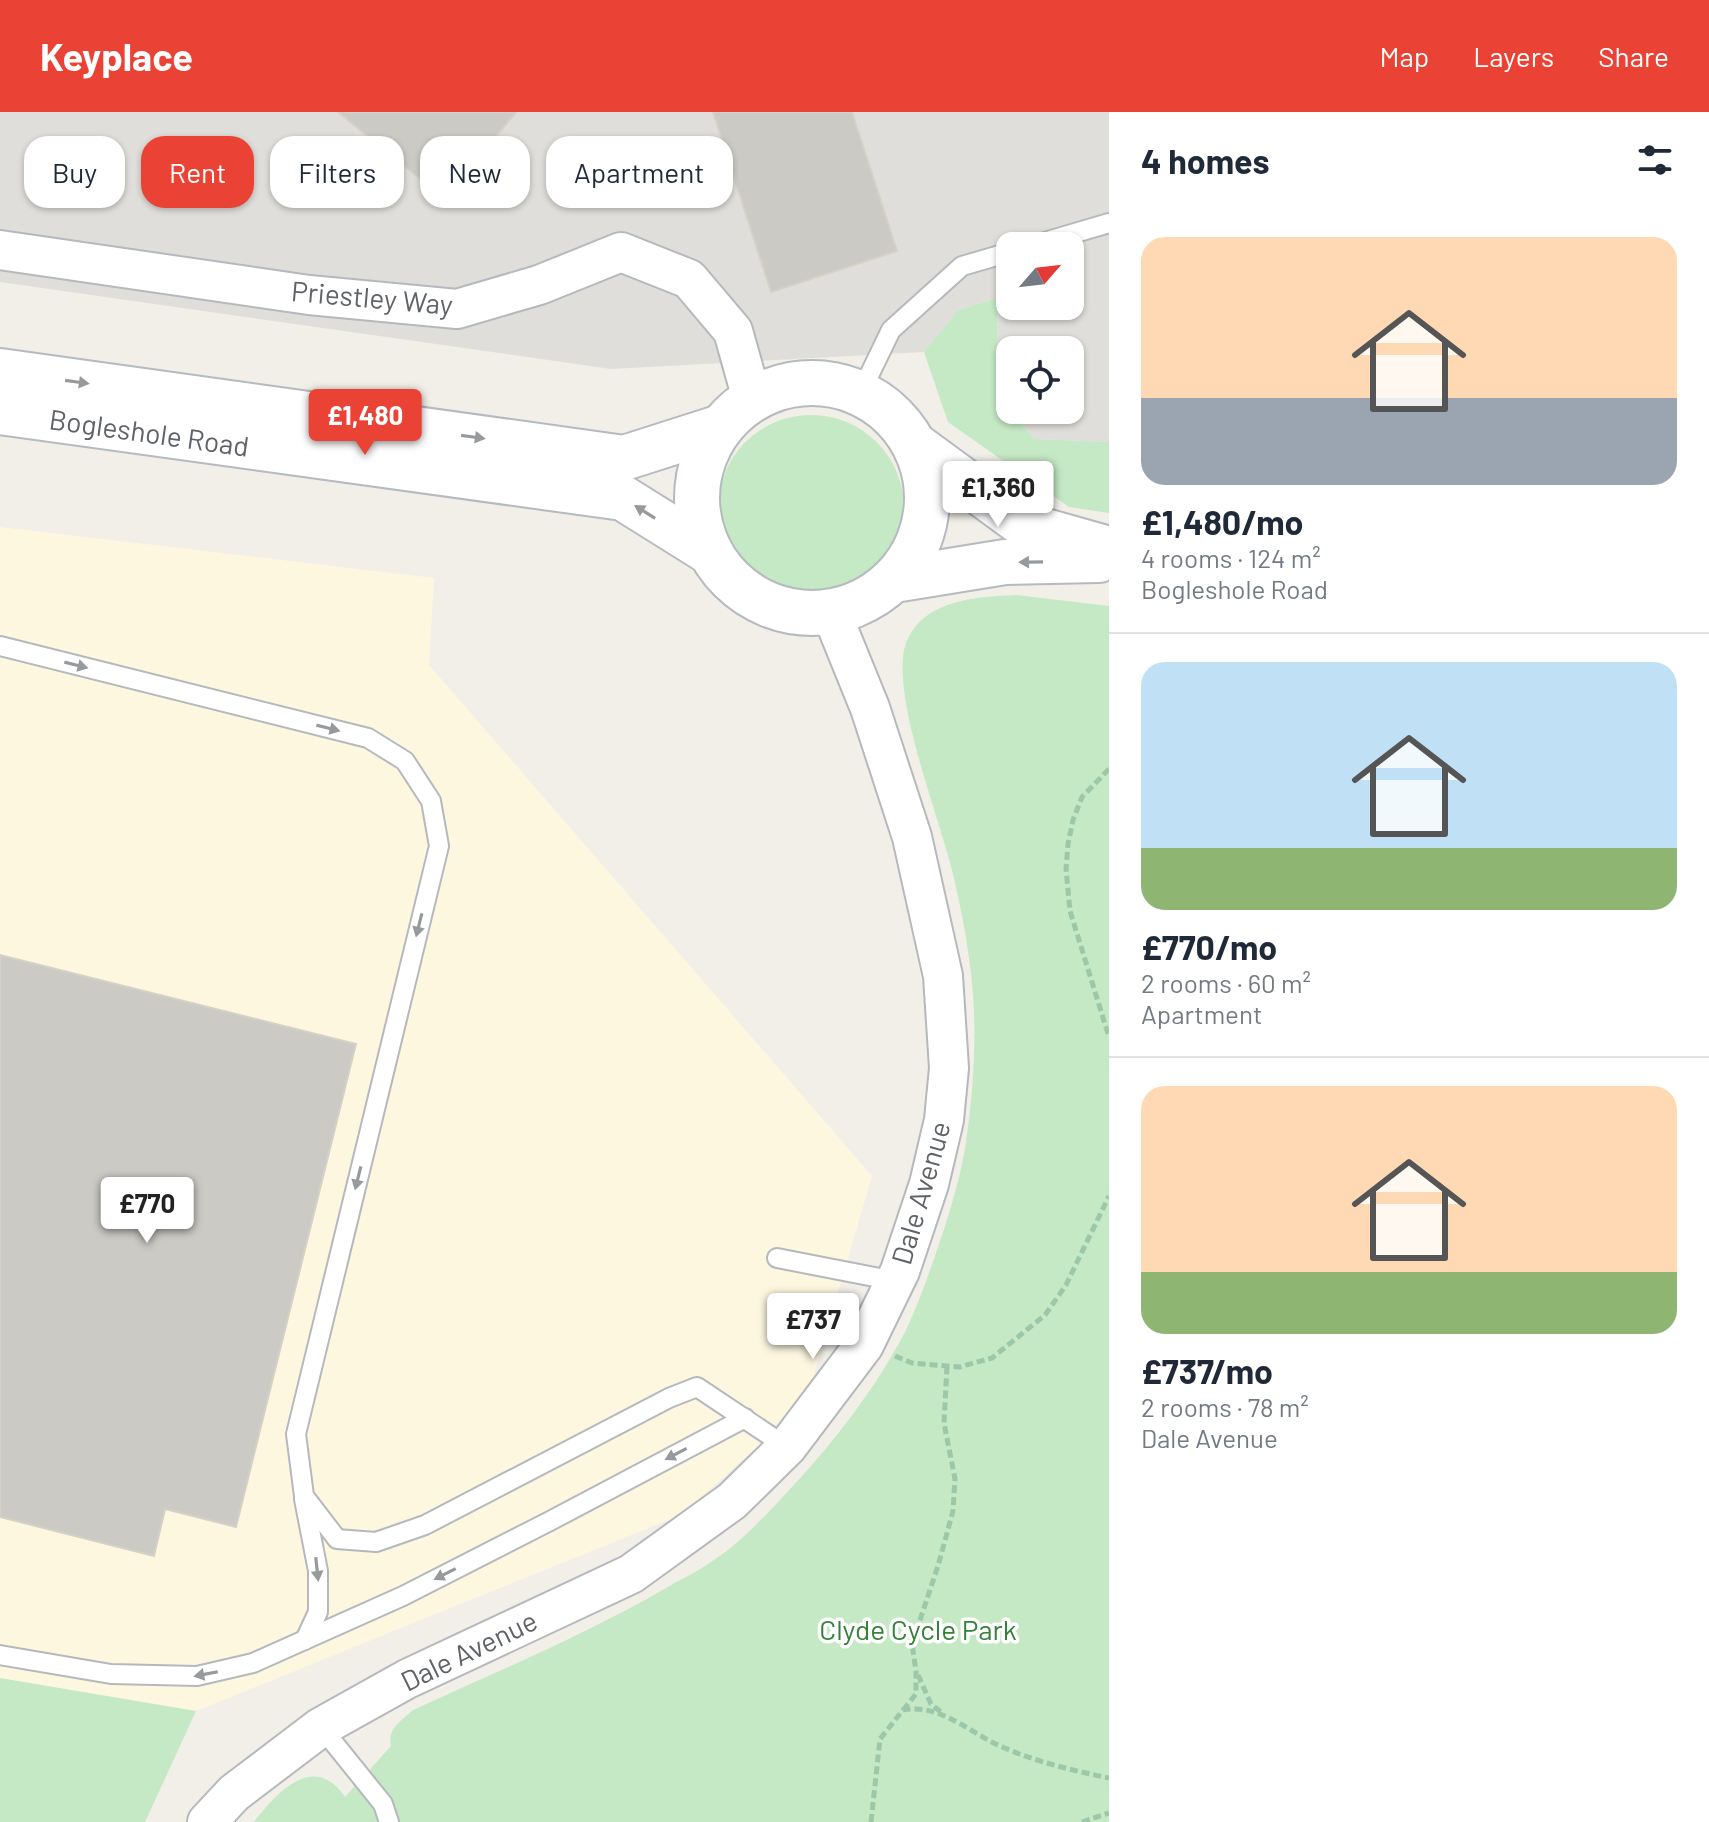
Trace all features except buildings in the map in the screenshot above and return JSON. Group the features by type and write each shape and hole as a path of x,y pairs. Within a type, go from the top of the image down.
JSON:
{"street":[{"name":"Priestley Way","path":"0,250 309,295 457,309 539,285 621,252 689,279 733,331 736,413"},
{"name":"Bogleshole Road","path":"0,371 624,458 736,413"},
{"path":"915,445 926,479 926,516 915,550 894,580 865,601 831,612 796,612 762,602 733,581 711,553 699,522 697,489 704,456 736,413 787,384 824,383 861,392 892,414 915,445 1024,525 1109,549"},
{"name":"Bogleshole Road","path":"0,412 623,498 711,553"},
{"path":"894,580 1005,562 1109,560"},
{"name":"Dale Avenue","path":"207,1822 234,1793 321,1727 407,1679 631,1574 732,1501 787,1447 864,1345 900,1271 929,1184 944,1120 949,1068 943,976 912,837 870,708 831,612"}],"lane":[{"path":"1078,232 1109,223"},
{"path":"861,392 891,330 962,266 996,256"},
{"path":"0,646 368,738 405,761 431,801 439,846 296,1434 318,1571 318,1612 305,1640"},
{"path":"777,1258 895,1281"},
{"path":"304,1496 337,1539 376,1542 425,1525 669,1398 697,1387 787,1447"},
{"path":"0,1655 111,1674 197,1676 253,1663 403,1596 745,1418"},
{"path":"321,1727 383,1804 389,1822"}],"path":[{"path":"1109,769 1082,797 1073,820 1066,869 1070,911 1109,1037"},
{"path":"864,1345 912,1363 959,1367 992,1358 1045,1315 1066,1285 1109,1196"},
{"path":"871,1822 880,1739 916,1694 912,1644 953,1511 955,1479 944,1423 947,1366"},
{"path":"916,1671 931,1704 999,1746 1056,1767 1109,1778"},
{"path":"903,1710 916,1708 946,1716"},
{"path":"1082,1822 1109,1813"}],"shaded area":[{"path":"0,112 1109,112 1109,442 1034,439 1021,424 1084,424 1084,336 997,336 997,320 1084,320 1084,232 996,232 996,298 958,310 924,352 611,369 0,282"},
{"path":"0,527 434,578 429,665 872,1176 806,1402 683,1514 196,1711 0,1684"}],"green space":[{"path":"996,298 996,424 1021,424 1034,439 1109,442 1109,513 1069,507 948,422 924,352 958,310"},
{"path":"811,415 847,422 877,442 897,472 904,508 897,544 877,574 847,594 811,601 775,594 745,574 725,544 718,508 725,472 745,442 775,422"},
{"name":"Clyde Cycle Park","path":"1016,595 1109,606 1109,1822 254,1822 280,1793 302,1779 325,1779 345,1797 391,1746 393,1730 413,1710 604,1621 722,1554 754,1527 808,1470 854,1413 881,1373 913,1314 953,1199 966,1142 974,1050 974,1004 964,925 952,870 909,720 903,661 907,641 926,616 969,599"},
{"path":"0,1678 196,1711 145,1822 0,1822"}]}
